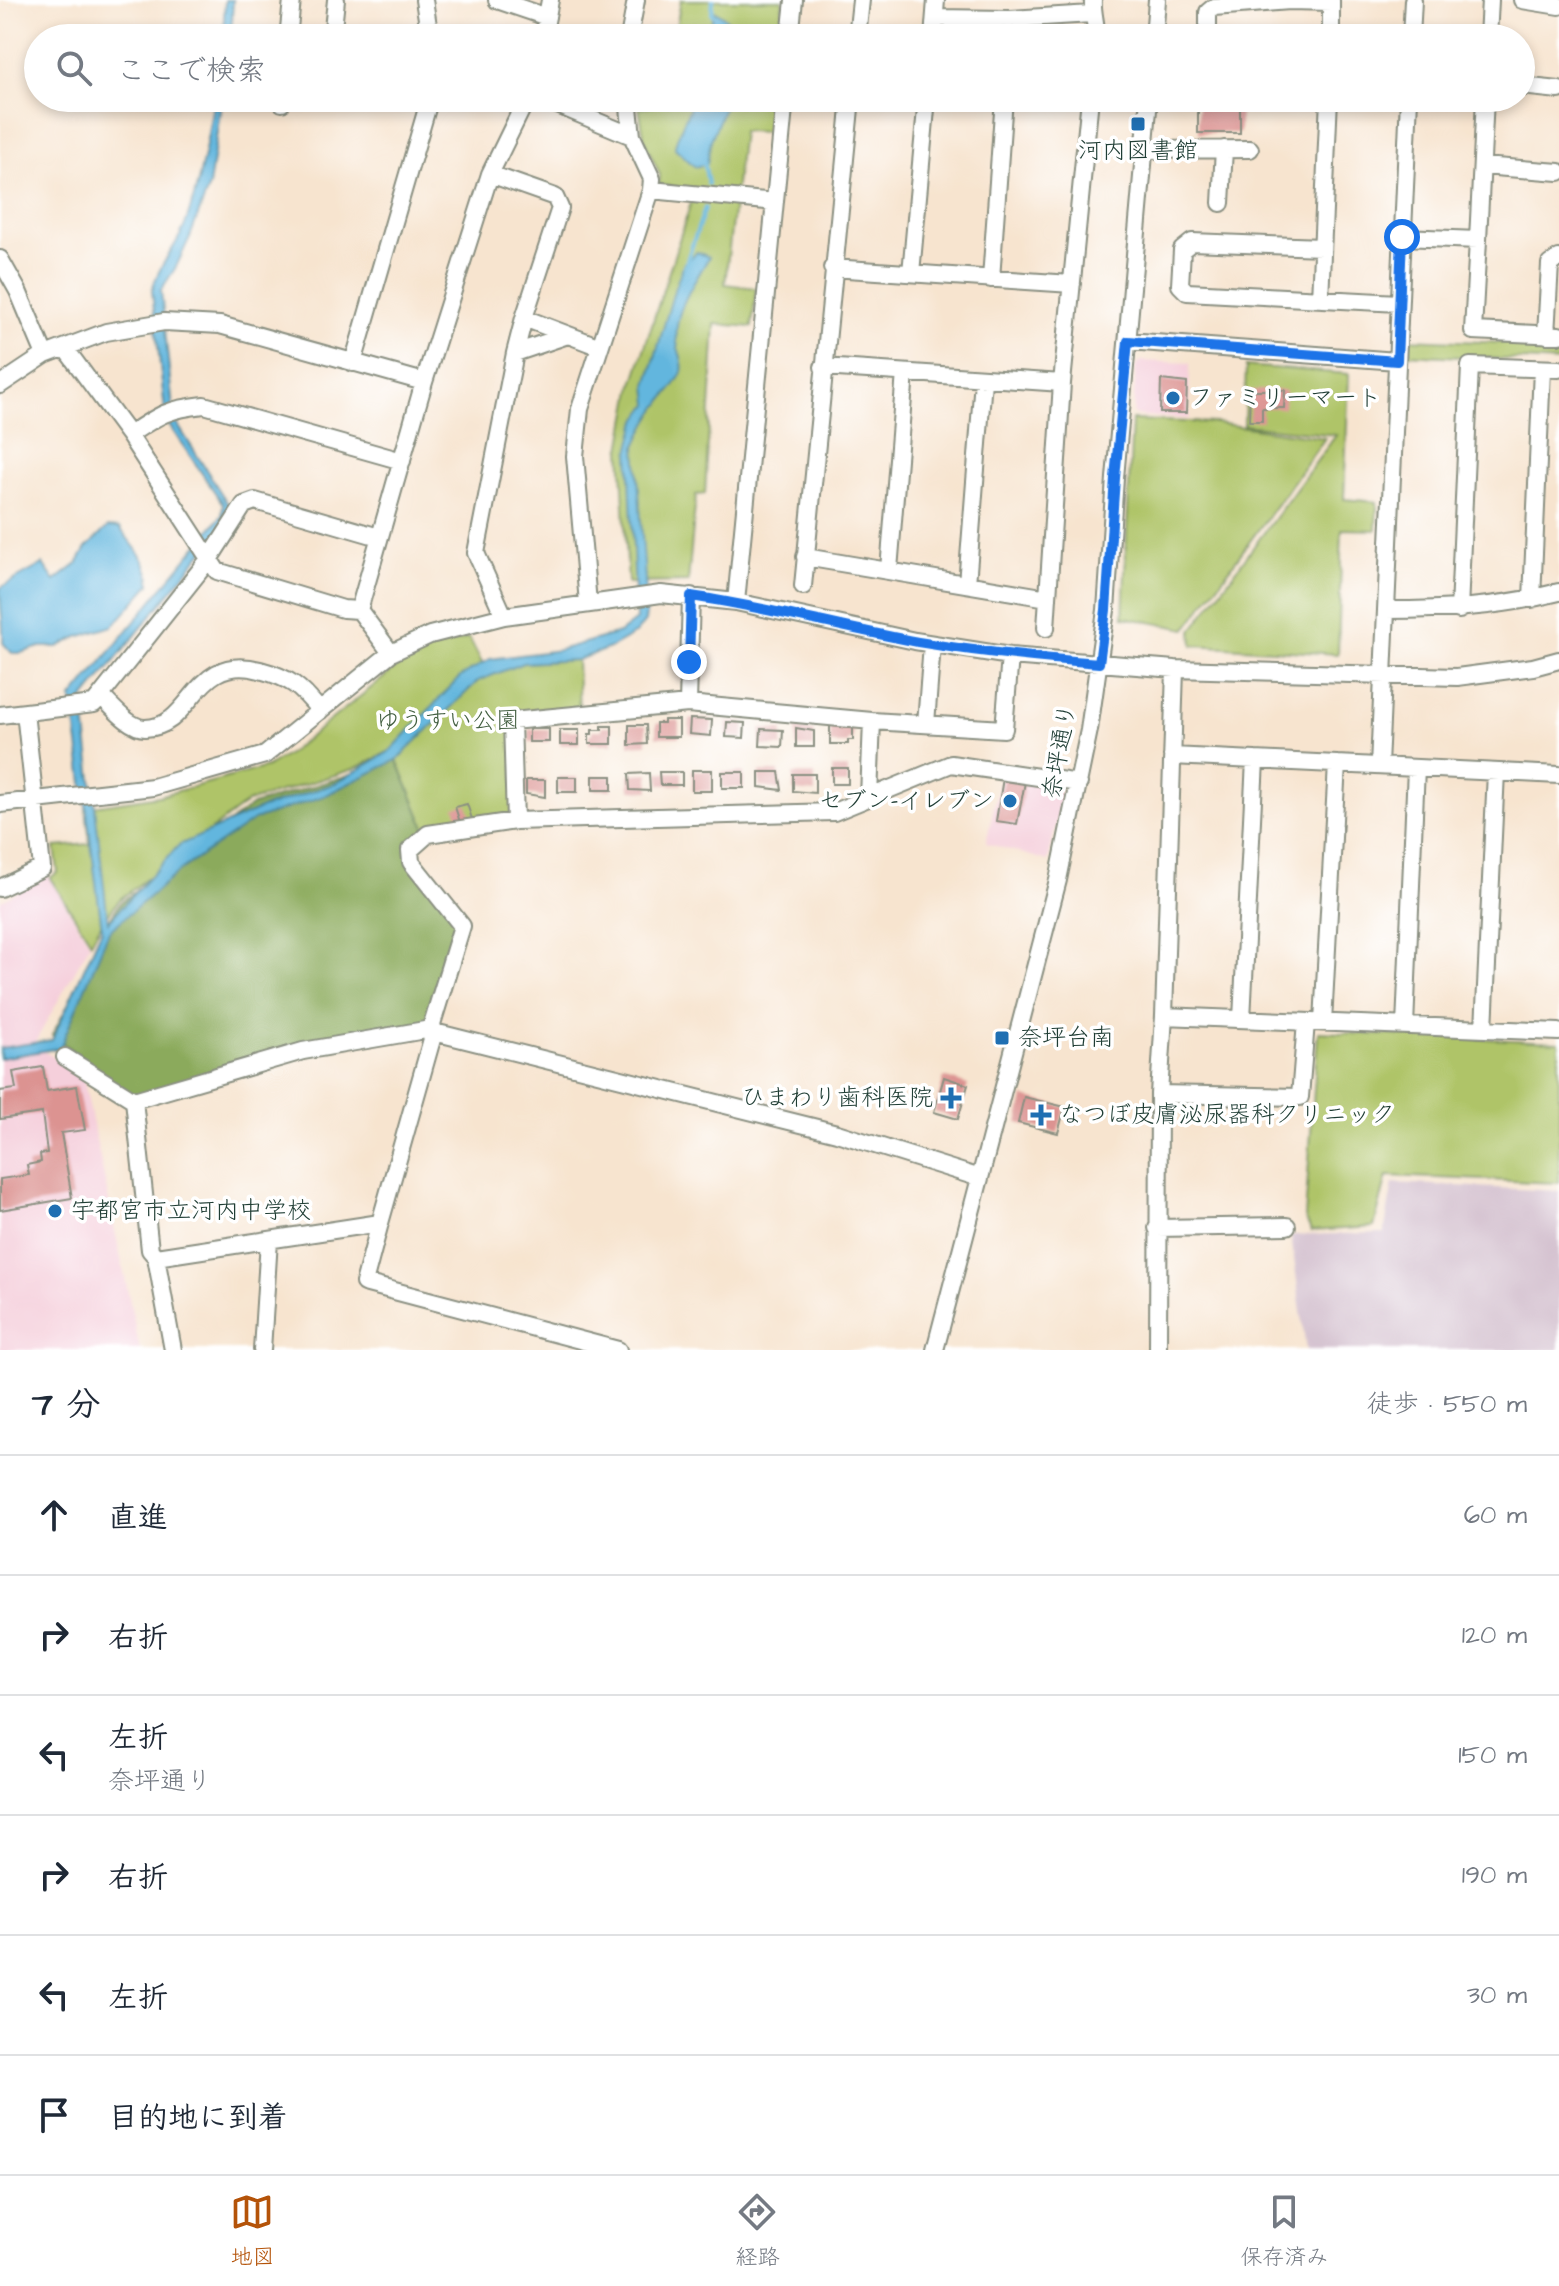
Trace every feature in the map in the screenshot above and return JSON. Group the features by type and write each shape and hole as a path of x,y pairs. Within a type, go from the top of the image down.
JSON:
{"street":[{"path":"289,24 292,0"},
{"path":"333,24 336,0"},
{"path":"424,0 428,24"},
{"path":"497,0 548,8"},
{"path":"632,24 636,0"},
{"path":"791,24 794,0"},
{"path":"858,24 861,0"},
{"path":"934,24 936,0"},
{"path":"1155,24 1157,0"},
{"path":"1412,24 1413,0"},
{"path":"1489,24 1490,0"},
{"path":"1522,0 1559,6"},
{"path":"1208,24 1208,12 1214,7 1290,1 1331,1 1331,24"},
{"path":"935,18 1010,19 1092,7"},
{"path":"1009,24 1010,19"},
{"path":"1535,87 1559,90"},
{"path":"353,363 426,112"},
{"path":"359,610 424,382 490,174 520,112"},
{"path":"575,112 632,136"},
{"path":"588,603 575,456 580,409 652,179 632,136 629,112"},
{"path":"736,602 784,112"},
{"path":"803,586 849,112"},
{"path":"911,273 926,112"},
{"path":"991,279 1003,112"},
{"path":"1046,628 1062,383 1089,112"},
{"name":"奈坪通り","path":"935,1350 1058,880 1079,783 1106,610 1148,112"},
{"path":"1320,299 1328,112"},
{"path":"1379,766 1408,112"},
{"path":"1484,112 1473,331 1552,335 1550,264 1559,258"},
{"path":"1221,203 1224,149"},
{"path":"1144,150 1250,149"},
{"path":"1482,166 1559,172"},
{"path":"490,174 555,197 560,208 515,353 476,553 504,616"},
{"path":"651,190 775,202"},
{"path":"1402,237 1478,240"},
{"path":"1322,247 1192,242 1182,250 1180,285 1187,292 1399,303"},
{"path":"0,259 18,291 45,355"},
{"path":"832,268 1072,284"},
{"path":"524,318 600,347"},
{"path":"0,385 45,355 106,332 159,323 220,325 424,382"},
{"path":"515,353 568,335"},
{"path":"1128,341 1397,361"},
{"path":"65,348 129,435 217,571 343,609 359,610 391,653"},
{"path":"1459,610 1470,366 1550,369 1532,599"},
{"path":"823,367 1062,383"},
{"path":"889,570 905,373"},
{"path":"967,584 983,380"},
{"path":"129,435 169,411 204,405 402,461"},
{"path":"0,715 94,704 204,550 244,505 255,501 379,537"},
{"path":"805,557 1048,598"},
{"path":"1386,610 1459,610 1559,592"},
{"path":"0,804 153,787 265,755 391,653 430,635 504,616 641,596 691,596 736,602 932,644 1010,656 1175,669 1457,677 1533,667 1559,660"},
{"path":"688,704 691,596"},
{"path":"926,724 932,644"},
{"path":"515,821 512,721 688,704 872,721 1004,729 1010,656"},
{"path":"101,696 134,726 158,726 172,717 211,676 228,667 250,668 283,677 302,688 320,711"},
{"path":"1158,1350 1159,1094 1175,669"},
{"path":"0,888 42,868 25,712"},
{"path":"869,797 872,721"},
{"path":"1172,756 1559,775"},
{"path":"1242,1019 1255,760"},
{"path":"618,1350 364,1283 434,1032 432,1024 462,926 411,862 410,850 428,834 515,821 834,812 951,764 1079,783"},
{"path":"1159,1094 1300,1097 1315,1022 1337,764"},
{"path":"1405,1026 1416,768"},
{"path":"1484,1029 1496,772"},
{"path":"1164,1016 1559,1032"},
{"path":"65,1057 134,1100 303,1051 425,1030 837,1133 980,1178"},
{"path":"134,1100 150,1250 156,1257 173,1350"},
{"path":"156,1257 380,1223"},
{"path":"1157,1228 1287,1226"},
{"path":"262,1350 269,1240"}],"shaded area":[{"path":"1142,361 1190,363 1189,419 1133,415 1136,365"},
{"path":"1001,775 1056,786 1062,797 1048,861 986,843"},
{"name":"宇都宮市立河内中学校","path":"47,875 90,944 33,1046 82,1072 140,1350 0,1350 0,901"},
{"path":"1393,1183 1559,1191 1559,1350 1306,1350 1291,1235 1384,1233"}],"green space":[{"path":"681,0 783,0 781,24 677,24"},
{"path":"640,112 774,112 772,132 742,131 725,284 756,288 752,327 715,324 705,494 696,495 688,582 628,583 621,449 633,384 695,190 659,185 660,175 645,142"},
{"path":"1407,339 1559,345 1559,362 1406,354"},
{"path":"1246,366 1349,374 1344,499 1377,502 1376,530 1342,529 1338,654 1193,645 1192,630 1336,435 1244,425"},
{"path":"1132,420 1216,423 1325,438 1186,629 1123,617"},
{"name":"ゆうすい公園","path":"469,638 483,665 577,660 579,714 512,721 515,821 428,834 397,760 390,751 354,769 248,802 120,899 91,942 50,878 58,872 55,847 90,844 86,807 159,796 267,767 288,754 402,663 434,647"},
{"path":"397,760 428,834 410,849 462,926 432,1024 134,1100 52,1035 84,976 105,926 121,902 253,805"},
{"path":"1318,1032 1559,1042 1559,1183 1387,1176 1374,1227 1311,1231 1305,1217"}],"water":[{"path":"225,0 233,0 232,24 224,24"},
{"path":"716,11 733,24 711,24"},
{"path":"211,112 220,112 209,186 190,237 161,290 174,419 228,504 230,518 83,700 108,922 179,845 262,808 336,783 390,751 460,677 490,659 559,650 619,633 636,620 629,452 637,420 649,404 647,385 675,287 684,263 697,252 709,257 678,319 677,342 682,372 636,446 647,608 645,621 636,633 610,648 577,660 523,663 478,681 397,760 324,796 254,820 182,869 109,931 60,1048 0,1058 0,1048 52,1040 102,929 72,698 222,515 223,504 166,421 152,291 190,210"},
{"path":"688,112 722,112 711,140 707,164 695,167 675,148"},
{"path":"108,527 120,528 140,554 150,584 113,626 58,647 12,653 3,643 0,588 43,564 55,581 77,564 86,548"}],"building":[{"path":"1198,112 1240,112 1240,133 1198,133"},
{"name":"ファミリーマート","path":"1161,380 1187,383 1186,413 1160,413"},
{"path":"1250,390 1285,390 1284,408 1262,408 1262,421 1249,421"},
{"path":"690,719 712,720 711,736 689,734"},
{"path":"664,720 679,720 679,737 656,737 656,723 664,723"},
{"path":"727,722 745,723 744,738 726,737"},
{"path":"629,725 646,725 647,744 629,745"},
{"path":"602,726 612,726 612,744 589,744 589,734 592,730 602,730"},
{"path":"830,726 853,726 853,740 848,740 848,744 830,744"},
{"path":"796,728 814,731 814,747 796,747"},
{"path":"529,729 549,729 549,742 529,742"},
{"path":"761,729 783,730 782,747 760,746"},
{"path":"560,730 579,730 579,745 560,745"},
{"path":"832,768 848,768 848,784 832,784"},
{"path":"692,770 712,770 712,791 692,791"},
{"path":"659,772 682,772 682,785 660,785"},
{"path":"722,772 744,772 744,788 722,788"},
{"path":"759,772 779,772 782,790 759,787"},
{"path":"649,773 650,791 630,790 629,774"},
{"path":"793,774 815,774 815,793 793,791"},
{"path":"593,776 612,776 612,790 593,790"},
{"path":"558,777 577,777 577,792 558,792"},
{"name":"セブン-イレブン","path":"1003,778 1025,782 1017,824 996,821"},
{"path":"526,780 545,780 545,797 526,794"},
{"path":"467,804 472,819 460,822 455,807"},
{"path":"43,1067 47,1091 77,1086 85,1130 61,1133 72,1198 0,1210 0,1179 29,1175 27,1165 41,1162 40,1154 47,1153 42,1113 0,1119 0,1091 16,1089 13,1072"},
{"name":"ひまわり歯科医院","path":"944,1077 968,1085 958,1119 934,1112"},
{"name":"なつぼ皮膚泌尿器科クリニック","path":"1024,1097 1065,1107 1058,1133 1018,1123"}],"waterway":[{"path":"713,0 712,14 719,18"},
{"path":"704,161 708,184"},
{"path":"685,266 705,208"}],"place":[{"name":"河内図書館","path":"1138,124"},
{"name":"ファミリーマート","path":"1173,398"},
{"name":"セブン-イレブン","path":"1010,801"},
{"name":"奈坪台南","path":"1002,1038"},
{"name":"ひまわり歯科医院","path":"951,1098"},
{"name":"なつぼ皮膚泌尿器科クリニック","path":"1041,1115"},
{"name":"宇都宮市立河内中学校","path":"55,1211"}],"route":[{"path":"689,662 691,596 736,602 915,641 1010,656 1099,663 1128,341 1397,361 1402,237"}]}
